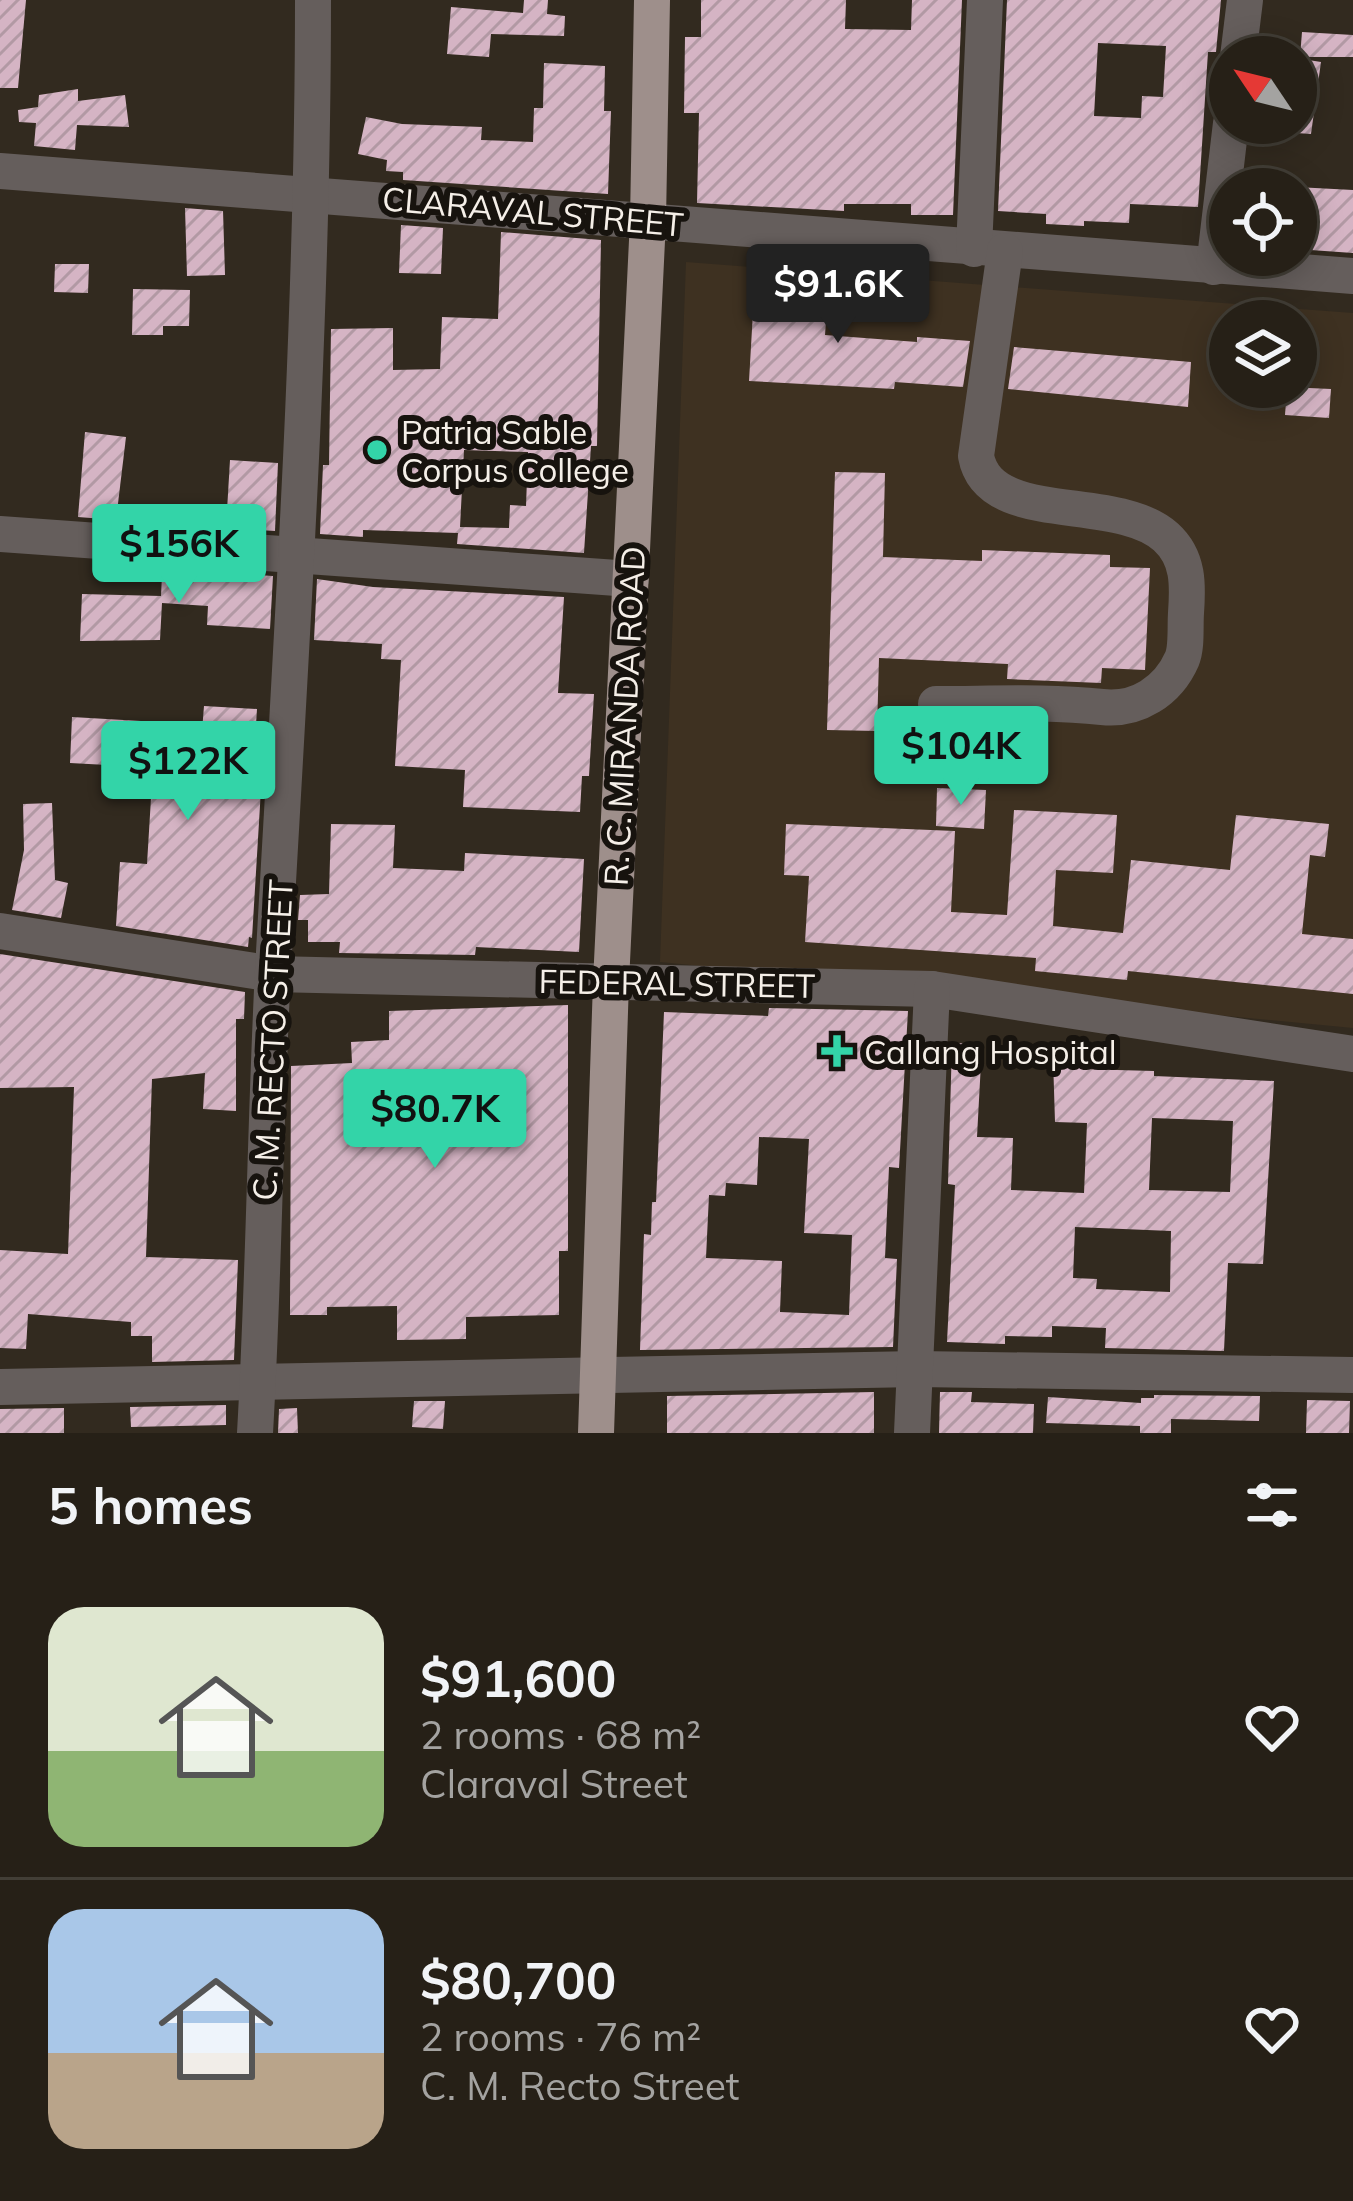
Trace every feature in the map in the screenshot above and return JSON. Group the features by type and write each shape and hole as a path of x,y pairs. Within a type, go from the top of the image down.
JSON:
{"main road":[{"name":"R. C. MIRANDA ROAD","path":"596,1433 611,982 648,220 652,0"}],"street":[{"name":"C. M. RECTO STREET","path":"255,1433 273,974 299,556 313,194 313,0"},
{"path":"937,704 1084,705 1120,710 1156,695 1183,657 1187,578 1181,553 1163,534 1136,518 1014,499 992,488 980,474 976,456 989,250 986,0"},
{"path":"1241,36 1245,0"},
{"name":"CLARAVAL STREET","path":"0,171 1209,267"},
{"name":"CLARAVAL STREET","path":"1317,274 1353,276"},
{"path":"0,533 631,579"},
{"name":"FEDERAL STREET","path":"0,931 273,974 932,989 1353,1054"},
{"path":"912,1433 932,989"},
{"path":"0,1387 917,1369 1353,1376"}],"shaded area":[{"path":"686,262 1209,302 1209,408 1317,408 1317,310 1353,313 1353,1028 660,962"}],"building":[{"path":"0,0 26,0 18,88 0,88"},
{"path":"524,0 548,0 547,14 565,16 564,36 491,34 489,57 447,54 451,7 523,13"},
{"path":"701,0 846,0 845,29 911,30 912,0 962,0 953,215 911,215 911,204 844,204 844,211 697,203 699,113 684,113 685,37 701,37"},
{"path":"1007,0 1221,0 1218,36 1209,36 1198,207 1130,204 1129,223 1084,221 1084,226 1046,224 1046,214 998,211","holes":["1098,43 1166,46 1163,97 1142,96 1141,118 1094,116"]},
{"path":"1302,32 1353,35 1353,57 1317,57 1317,36 1302,36"},
{"path":"544,63 605,66 604,111 611,111 608,194 403,180 403,172 386,171 387,160 358,154 366,117 402,124 482,127 481,140 533,142 534,108 543,108"},
{"path":"78,89 78,101 125,95 129,127 77,125 75,150 34,146 36,123 19,122 18,110 38,107 39,95"},
{"path":"1317,188 1353,190 1353,253 1317,250"},
{"path":"185,208 223,211 225,275 187,276"},
{"path":"401,225 443,228 441,274 399,273"},
{"path":"501,232 601,240 597,446 591,446 584,553 457,544 458,533 363,530 363,537 320,534 323,465 329,465 331,329 393,328 393,370 440,369 442,317 498,319","holes":["464,450 528,452 526,506 510,505 509,528 460,527"]},
{"path":"55,264 89,264 88,293 54,292"},
{"path":"755,277 829,282 825,335 970,341 963,387 895,382 894,389 749,381"},
{"path":"133,289 190,290 189,326 163,326 163,335 132,335"},
{"path":"1014,347 1191,362 1188,407 1008,389"},
{"path":"1317,388 1331,389 1329,418 1285,415 1286,408 1317,408"},
{"path":"85,432 126,437 116,520 78,517"},
{"path":"230,460 278,463 275,531 226,528"},
{"path":"835,472 885,473 883,557 982,561 982,550 1110,555 1110,567 1150,568 1145,670 1102,668 1101,683 1007,679 1008,664 879,658 877,731 827,730"},
{"path":"210,572 273,576 270,629 207,625 208,606 162,603 160,640 80,641 82,594 161,596 162,575 210,578"},
{"path":"317,579 373,587 564,597 558,693 594,694 589,776 582,776 580,812 463,807 465,770 395,766 401,660 381,659 382,644 314,640"},
{"path":"204,706 257,709 252,788 261,789 248,947 116,926 120,862 147,864 151,798 142,798 144,767 70,763 72,717 141,721 140,728 202,731"},
{"path":"937,788 986,790 984,829 936,826"},
{"path":"52,803 55,880 68,883 61,918 12,910 24,850 23,804"},
{"path":"1014,810 1117,815 1113,873 1056,870 1053,926 1123,933 1131,860 1230,870 1236,815 1329,824 1325,857 1310,855 1302,934 1353,939 1353,994 1128,971 1127,980 1035,971 1036,958 805,942 809,876 784,875 786,824 955,831 951,912 1007,915"},
{"path":"331,824 395,825 393,868 464,871 465,853 584,859 579,952 476,947 475,955 339,953 340,942 308,942 308,920 298,920 300,895 329,894"},
{"path":"0,954 245,992 244,1019 236,1019 236,1111 203,1109 205,1073 152,1079 146,1257 238,1260 234,1360 152,1362 152,1336 131,1336 131,1322 28,1314 26,1349 0,1348 0,1250 68,1254 74,1087 0,1088"},
{"path":"568,1005 568,1251 559,1251 559,1315 466,1317 466,1339 397,1340 397,1306 327,1307 327,1315 290,1315 291,1066 352,1063 351,1042 389,1040 389,1011"},
{"path":"769,1008 908,1011 899,1168 889,1167 885,1258 897,1259 893,1347 640,1350 644,1234 651,1235 652,1202 656,1202 664,1012 768,1016","holes":["759,1137 809,1139 804,1233 852,1235 849,1315 780,1312 782,1261 706,1258 709,1195 725,1196 726,1183 757,1185"]},
{"path":"952,1043 982,1044 977,1137 1013,1138 1011,1190 1084,1193 1087,1123 1055,1122 1053,1058 1080,1059 1080,1069 1274,1081 1263,1264 1228,1263 1224,1351 1105,1348 1106,1328 1052,1326 1052,1337 1005,1336 1005,1344 947,1342 955,1185 948,1184","holes":["1152,1118 1233,1121 1230,1192 1149,1190","1075,1227 1171,1231 1170,1292 1096,1289 1097,1279 1073,1278"]},
{"path":"874,1392 874,1433 667,1433 667,1396"},
{"path":"940,1392 972,1392 971,1402 1034,1404 1033,1433 939,1433"},
{"path":"1260,1396 1259,1421 1171,1419 1171,1433 1140,1433 1140,1426 1046,1423 1048,1397 1141,1403 1141,1398"},
{"path":"1307,1400 1350,1401 1349,1433 1306,1433"},
{"path":"414,1401 445,1401 443,1429 412,1427"},
{"path":"226,1405 226,1425 131,1427 130,1407"},
{"path":"64,1408 64,1433 0,1433 0,1409"},
{"path":"297,1408 298,1433 278,1433 279,1409"}],"place":[{"name":"Patria Sable Corpus College","path":"377,450"},
{"name":"Callang Hospital","path":"837,1051"}]}
